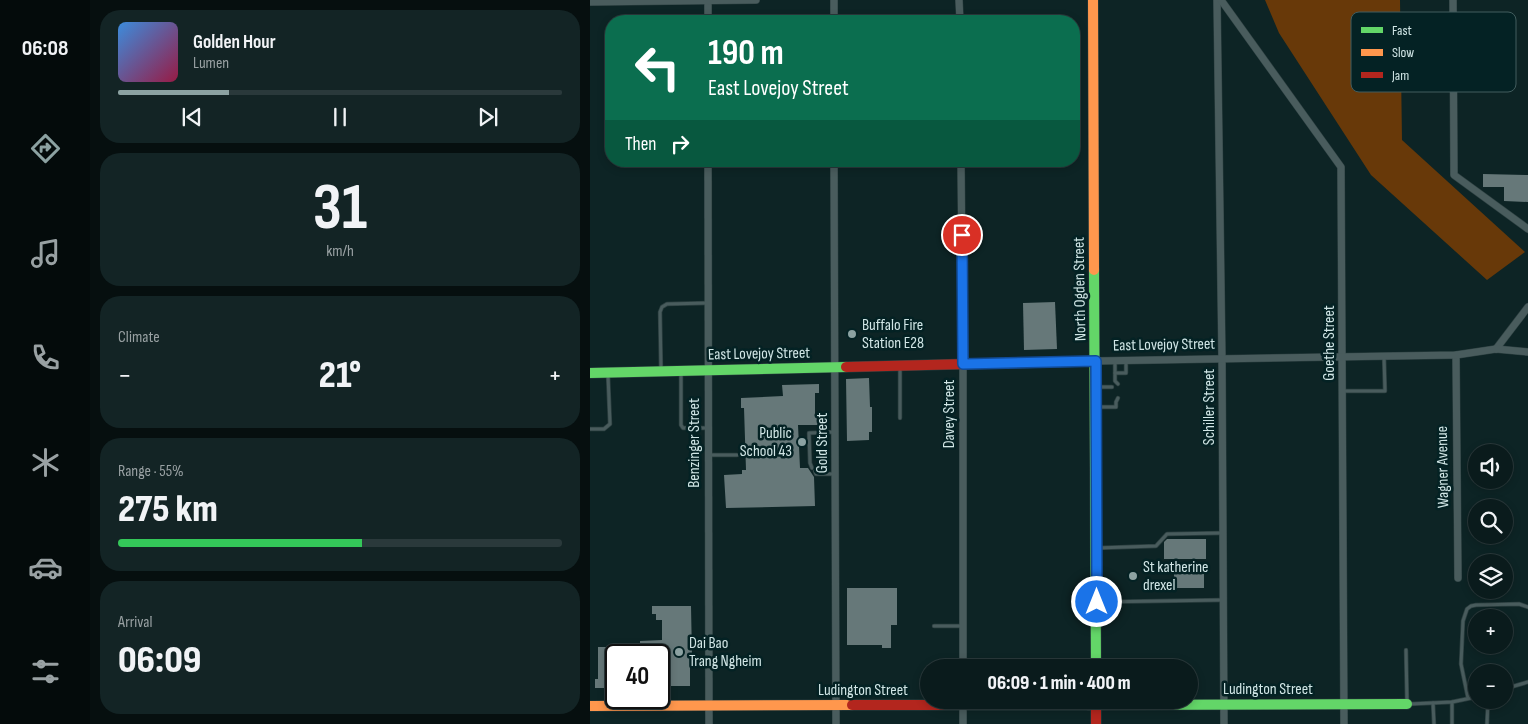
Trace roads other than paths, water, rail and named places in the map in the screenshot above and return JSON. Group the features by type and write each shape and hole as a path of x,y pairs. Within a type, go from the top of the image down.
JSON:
{"street":[{"path":"708,0 708,15"},
{"path":"590,2 756,0"},
{"path":"834,0 834,15"},
{"path":"960,0 960,15"},
{"name":"North Ogden Street","path":"1093,0 1096,659"},
{"name":"Goethe Street","path":"1219,0 1341,168 1344,724"},
{"name":"Schiller Street","path":"1219,0 1224,724"},
{"path":"1454,92 1454,175 1528,229"},
{"name":"Benzinger Street","path":"708,167 709,724"},
{"name":"Gold Street","path":"834,167 836,724"},
{"name":"Davey Street","path":"961,167 963,659"},
{"path":"1496,349 1528,307"},
{"name":"East Lovejoy Street","path":"590,373 1456,355 1496,349 1528,352"},
{"name":"Wagner Avenue","path":"1456,355 1458,578"},
{"name":"Ludington Street","path":"590,706 920,703"},
{"name":"Ludington Street","path":"1198,704 1407,704"},
{"path":"963,709 963,724"},
{"path":"1096,709 1096,724"}],"lane":[{"path":"661,371 660,312 662,307 667,304 708,303"},
{"path":"1343,391 1385,391 1384,356"},
{"path":"1095,387 1115,384 1115,361"},
{"path":"1115,373 1126,373 1126,361"},
{"path":"900,366 900,418"},
{"path":"681,371 681,425 683,428 708,428"},
{"path":"590,429 604,429 610,424 608,372"},
{"path":"1114,398 1116,402"},
{"path":"1095,407 1116,407 1118,398"},
{"path":"835,432 809,433 810,463 816,474 835,474"},
{"path":"708,455 737,455"},
{"path":"1096,548 1156,546 1166,534 1222,533"},
{"path":"1097,602 1222,600"},
{"path":"1406,650 1407,704 1452,702 1468,698 1461,664 1463,621 1467,609 1476,605 1519,604 1528,607"},
{"path":"934,626 963,626"},
{"path":"1513,686 1528,682"},
{"path":"1452,702 1452,724"},
{"path":"1433,703 1434,724"},
{"path":"1486,724 1487,709"}],"place":[{"name":"Buffalo Fire Station E28","path":"852,334"},
{"name":"Public School 43","path":"802,442"},
{"name":"St katherine drexel","path":"1133,576"},
{"name":"Dai Bao Trang Ngheim","path":"679,652"}]}
